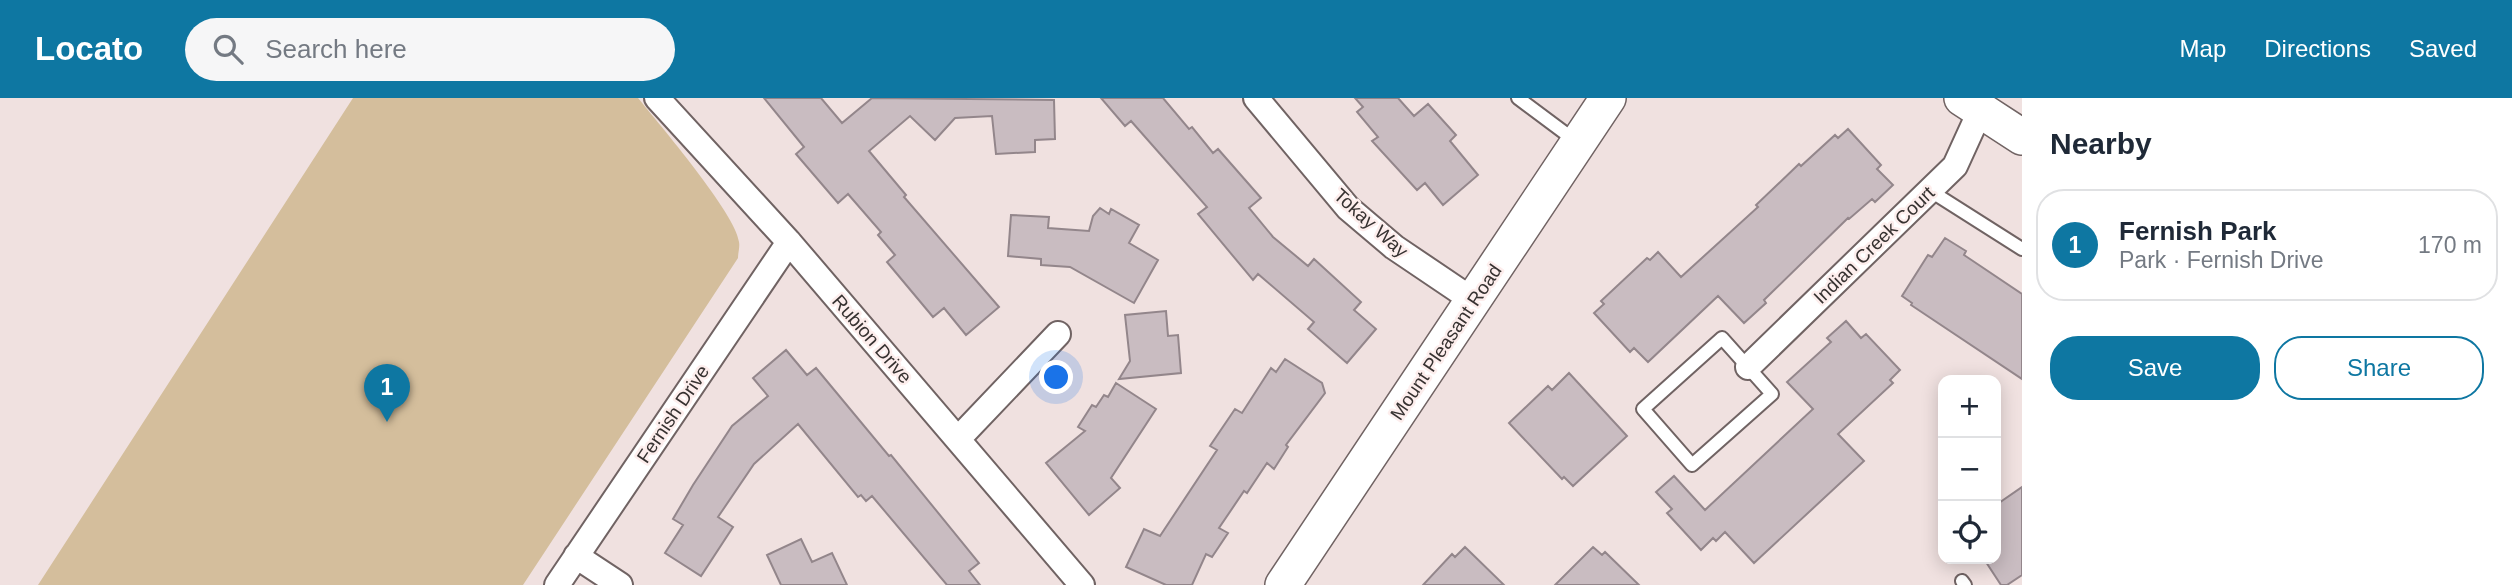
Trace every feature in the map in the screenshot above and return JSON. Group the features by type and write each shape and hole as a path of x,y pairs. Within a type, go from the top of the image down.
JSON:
{"street":[{"name":"Rubion Drive","path":"657,98 789,243 1082,585"},
{"name":"Tokay Way","path":"1256,98 1348,208 1394,247 1474,301"},
{"name":"Mount Pleasant Road","path":"1283,585 1608,98"},
{"path":"1972,104 2022,137"},
{"name":"Indian Creek Court","path":"1748,367 1955,166 1972,104"},
{"name":"Fernish Drive","path":"557,585 789,243"},
{"path":"958,439 1058,334"},
{"path":"576,556 620,585"}],"lane":[{"path":"1518,98 1578,143"},
{"path":"1929,190 2022,249"},
{"path":"1723,338 1748,367 1772,394 1692,465 1643,409 1723,338"}],"shaded area":[{"path":"353,98 638,98 725,211 739,242 738,258 523,585 38,585"}],"building":[{"path":"764,98 821,98 842,123 872,98 1054,100 1055,139 1035,140 1035,152 996,154 992,116 955,118 935,140 910,116 869,151 906,195 904,197 999,307 966,335 944,308 933,317 887,262 895,255 878,235 881,232 848,194 838,203 796,154 804,147"},
{"path":"1101,98 1163,98 1213,153 1218,149 1261,198 1249,208 1273,237 1308,266 1314,259 1361,302 1354,310 1376,329 1347,363 1308,329 1314,322 1258,274 1253,280 1198,214 1207,207 1131,121 1125,126"},
{"path":"1355,98 1398,98 1414,116 1428,104 1456,135 1450,141 1478,175 1443,205 1425,183 1417,190 1372,141 1378,137 1357,112 1363,107"},
{"path":"1848,129 1881,165 1877,169 1893,185 1875,202 1872,199 1848,218 1744,323 1718,296 1648,362 1634,348 1630,352 1594,313 1604,304 1601,301 1647,258 1650,260 1658,252 1681,277 1758,207 1756,205 1799,164 1801,166 1835,135 1838,138"},
{"path":"1100,208 1109,214 1111,209 1139,225 1129,243 1158,260 1134,303 1070,267 1041,265 1041,259 1008,256 1011,215 1049,217 1048,228 1089,231 1093,216"},
{"path":"1945,238 1966,251 1964,255 2022,294 2022,379 1911,305 1912,303 1902,296 1928,255 1932,257"},
{"path":"1166,311 1168,336 1178,335 1181,373 1119,379 1130,361 1125,315"},
{"path":"1846,321 1861,338 1866,334 1900,370 1890,380 1893,383 1838,434 1864,461 1754,563 1725,532 1716,541 1713,538 1701,550 1667,513 1672,509 1656,492 1674,476 1705,510 1813,409 1787,382 1831,342 1827,338"},
{"path":"786,350 807,375 816,368 889,456 891,455 979,563 969,571 980,585 947,585 872,496 866,501 861,495 858,497 798,424 754,464 718,517 733,527 701,576 665,553 683,525 673,519 693,485 732,426 768,396 753,378"},
{"path":"1285,359 1322,383 1325,393 1286,445 1288,447 1274,469 1267,463 1247,493 1244,491 1219,528 1228,533 1212,557 1206,554 1192,585 1166,585 1126,567 1144,529 1160,536 1217,450 1210,446 1235,409 1242,413 1271,368 1276,372"},
{"path":"1569,373 1627,436 1573,486 1564,477 1562,479 1509,423 1548,386 1552,390"},
{"path":"1116,383 1156,409 1111,478 1120,488 1089,515 1046,463 1085,431 1078,427 1092,405 1096,407 1104,395 1108,397"},
{"path":"2022,487 2022,575 2007,585 2001,585 1987,564 2001,564 2001,502"},
{"path":"801,539 812,562 832,553 847,585 781,585 767,555"},
{"path":"1465,547 1504,585 1423,585 1452,554 1455,557"},
{"path":"1593,547 1602,555 1605,552 1639,585 1555,585"}],"place":[{"name":"Fernish Park","path":"387,422"}]}
